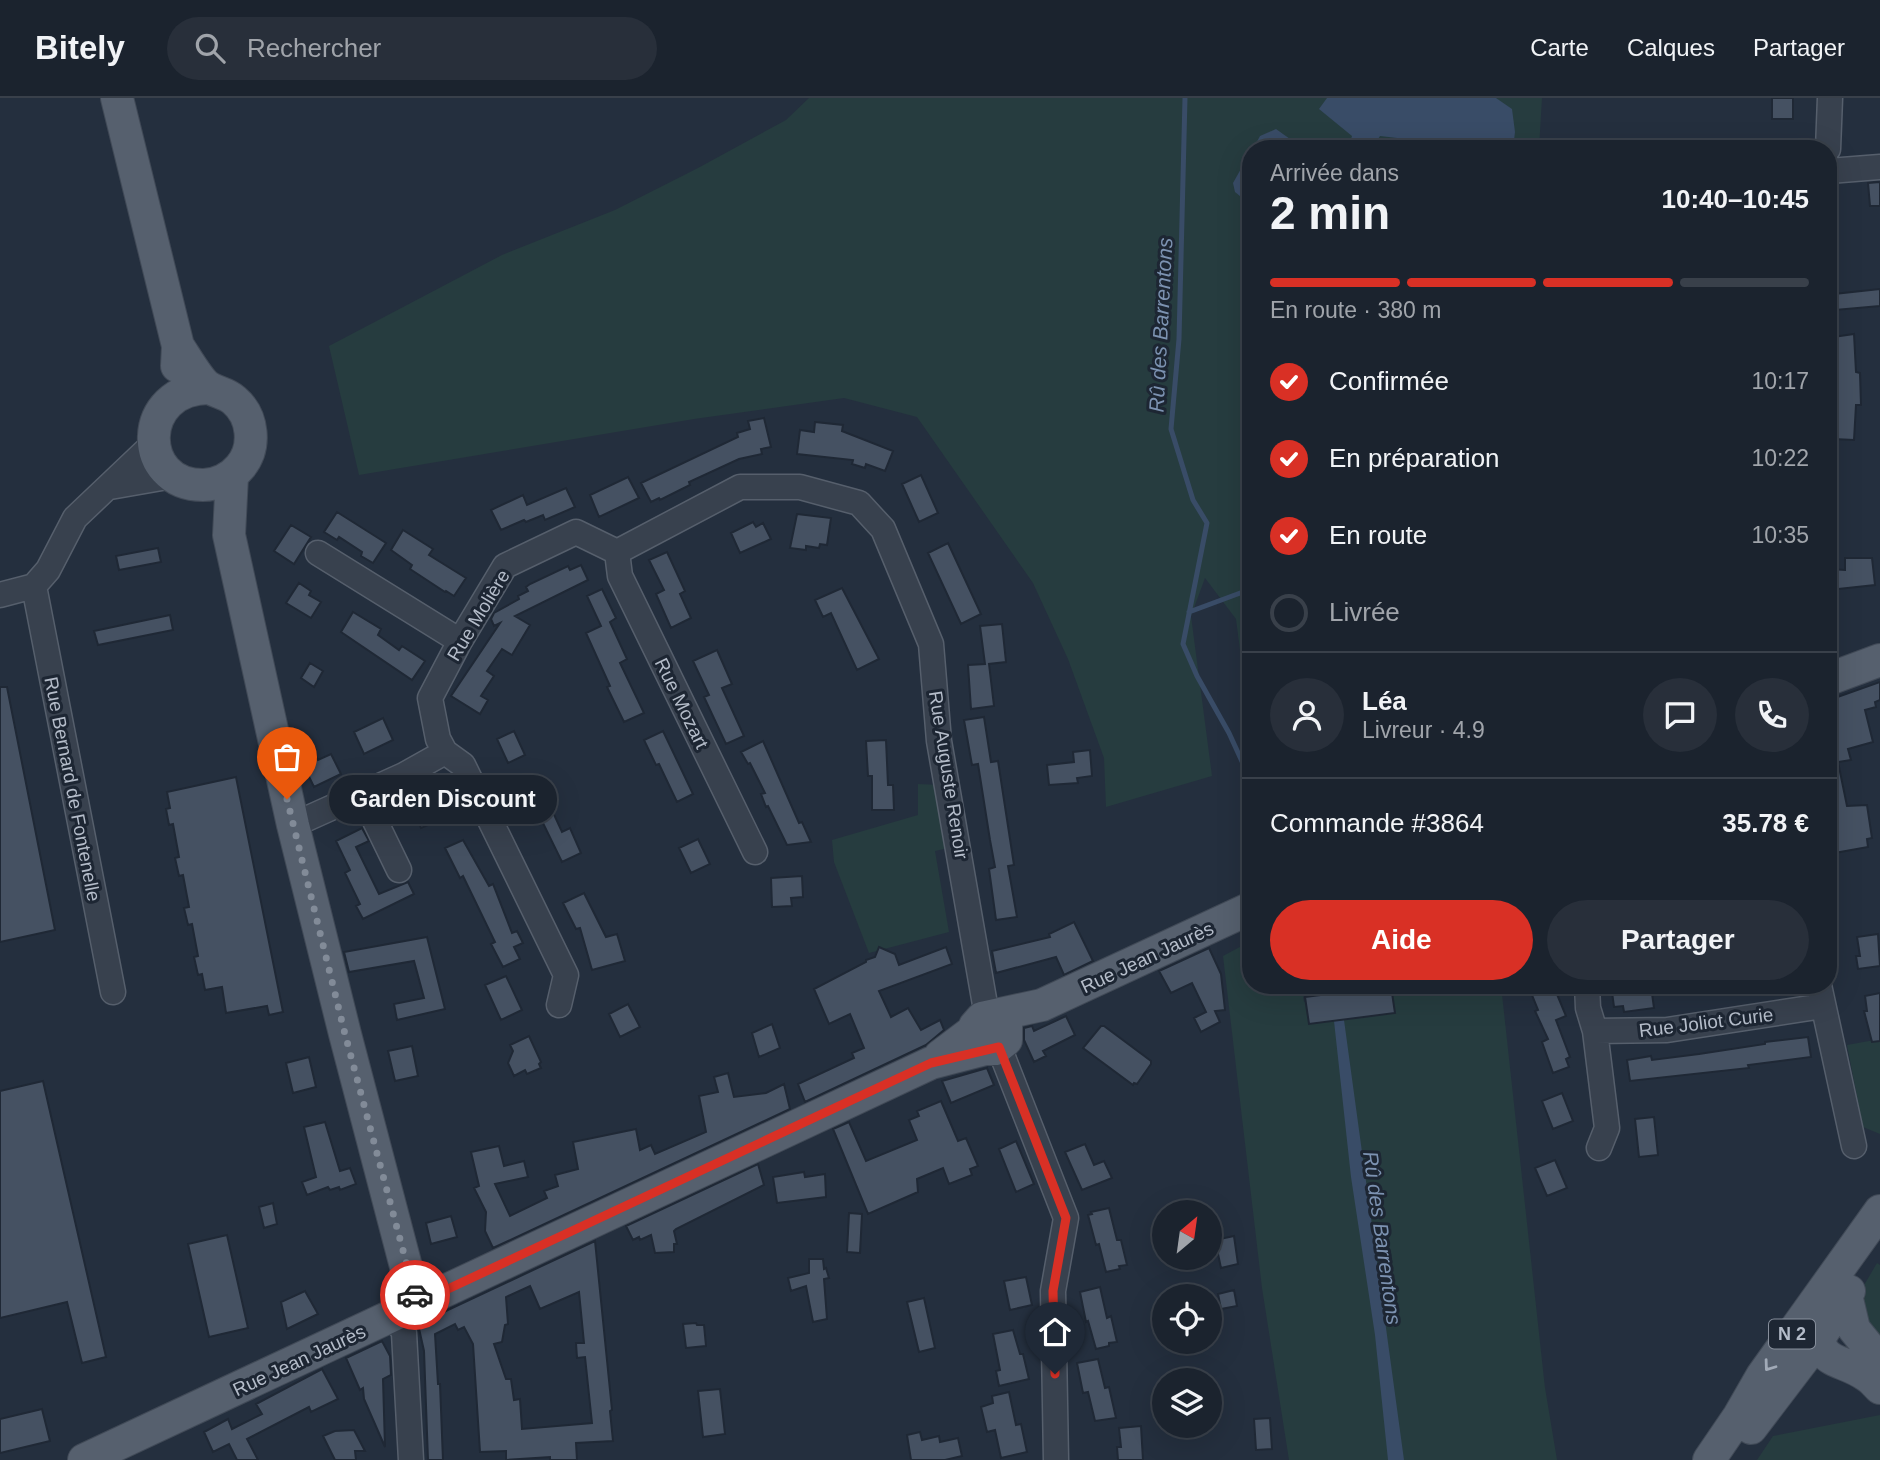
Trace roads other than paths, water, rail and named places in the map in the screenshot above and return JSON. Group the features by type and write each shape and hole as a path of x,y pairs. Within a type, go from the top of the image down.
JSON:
{"main road":[{"path":"117,98 178,346 174,396"},
{"path":"178,346 209,388"},
{"path":"183,480 206,485 220,482 242,465 248,452 251,438 244,411 222,392 209,388 185,391 174,396 164,405 157,417 153,443 160,461 183,480 229,535"},
{"path":"232,475 229,535 293,825 348,1047 406,1310"},
{"path":"1837,676 1880,660"},
{"name":"Rue Jean Jaurès","path":"84,1460 931,1063 1042,1005 1242,912"},
{"name":"N 2","path":"1727,1460 1818,1340 1846,1295 1880,1211"},
{"path":"1868,1245 1850,1267 1818,1319 1818,1340 1825,1354 1867,1375 1880,1388"},
{"name":"N 2","path":"1709,1460 1762,1376 1868,1245"},
{"path":"1846,1295 1854,1329 1880,1361"}],"street":[{"path":"1828,140 1830,98"},
{"path":"1837,171 1880,167"},
{"path":"0,595 34,586 52,563 75,518 153,443"},
{"path":"110,487 183,480"},
{"name":"Rue Auguste Renoir","path":"617,552 740,486 800,488 859,503 883,529 931,644 939,741 991,1032 1066,1218 1053,1291 1056,1460"},
{"name":"Rue Molière","path":"445,752 438,738 430,698 505,566 576,532 617,552"},
{"name":"Rue Mozart","path":"617,552 620,576 755,852"},
{"path":"318,553 460,641"},
{"name":"Rue Bernard de Fontenelle","path":"34,586 113,992"},
{"path":"293,825 404,775 445,752 463,765 566,975 559,1005"},
{"path":"362,794 399,870"},
{"path":"1587,994 1588,1008 1595,1031 1607,1128 1599,1148"},
{"path":"1821,996 1854,1146"},
{"name":"Rue Joliot Curie","path":"1595,1031 1667,1030 1821,996"},
{"path":"406,1310 404,1334 411,1460"}],"water":[{"path":"1327,98 1496,98 1512,109 1514,140 1399,140 1380,136 1378,140 1351,140 1352,136 1319,109"},
{"path":"1276,129 1291,140 1258,140 1260,136"},
{"path":"1242,167 1242,198 1235,192 1233,183"},
{"path":"1344,1020 1404,1460 1388,1460 1375,1335 1351,1177 1334,1021"}],"waterway":[{"name":"Rû des Barrentons","path":"1185,98 1179,339 1171,429 1193,500 1207,523 1183,644 1242,761"},
{"path":"1189,612 1242,592"}],"place":[{"name":"Garden Discount","path":"287,799"}]}
